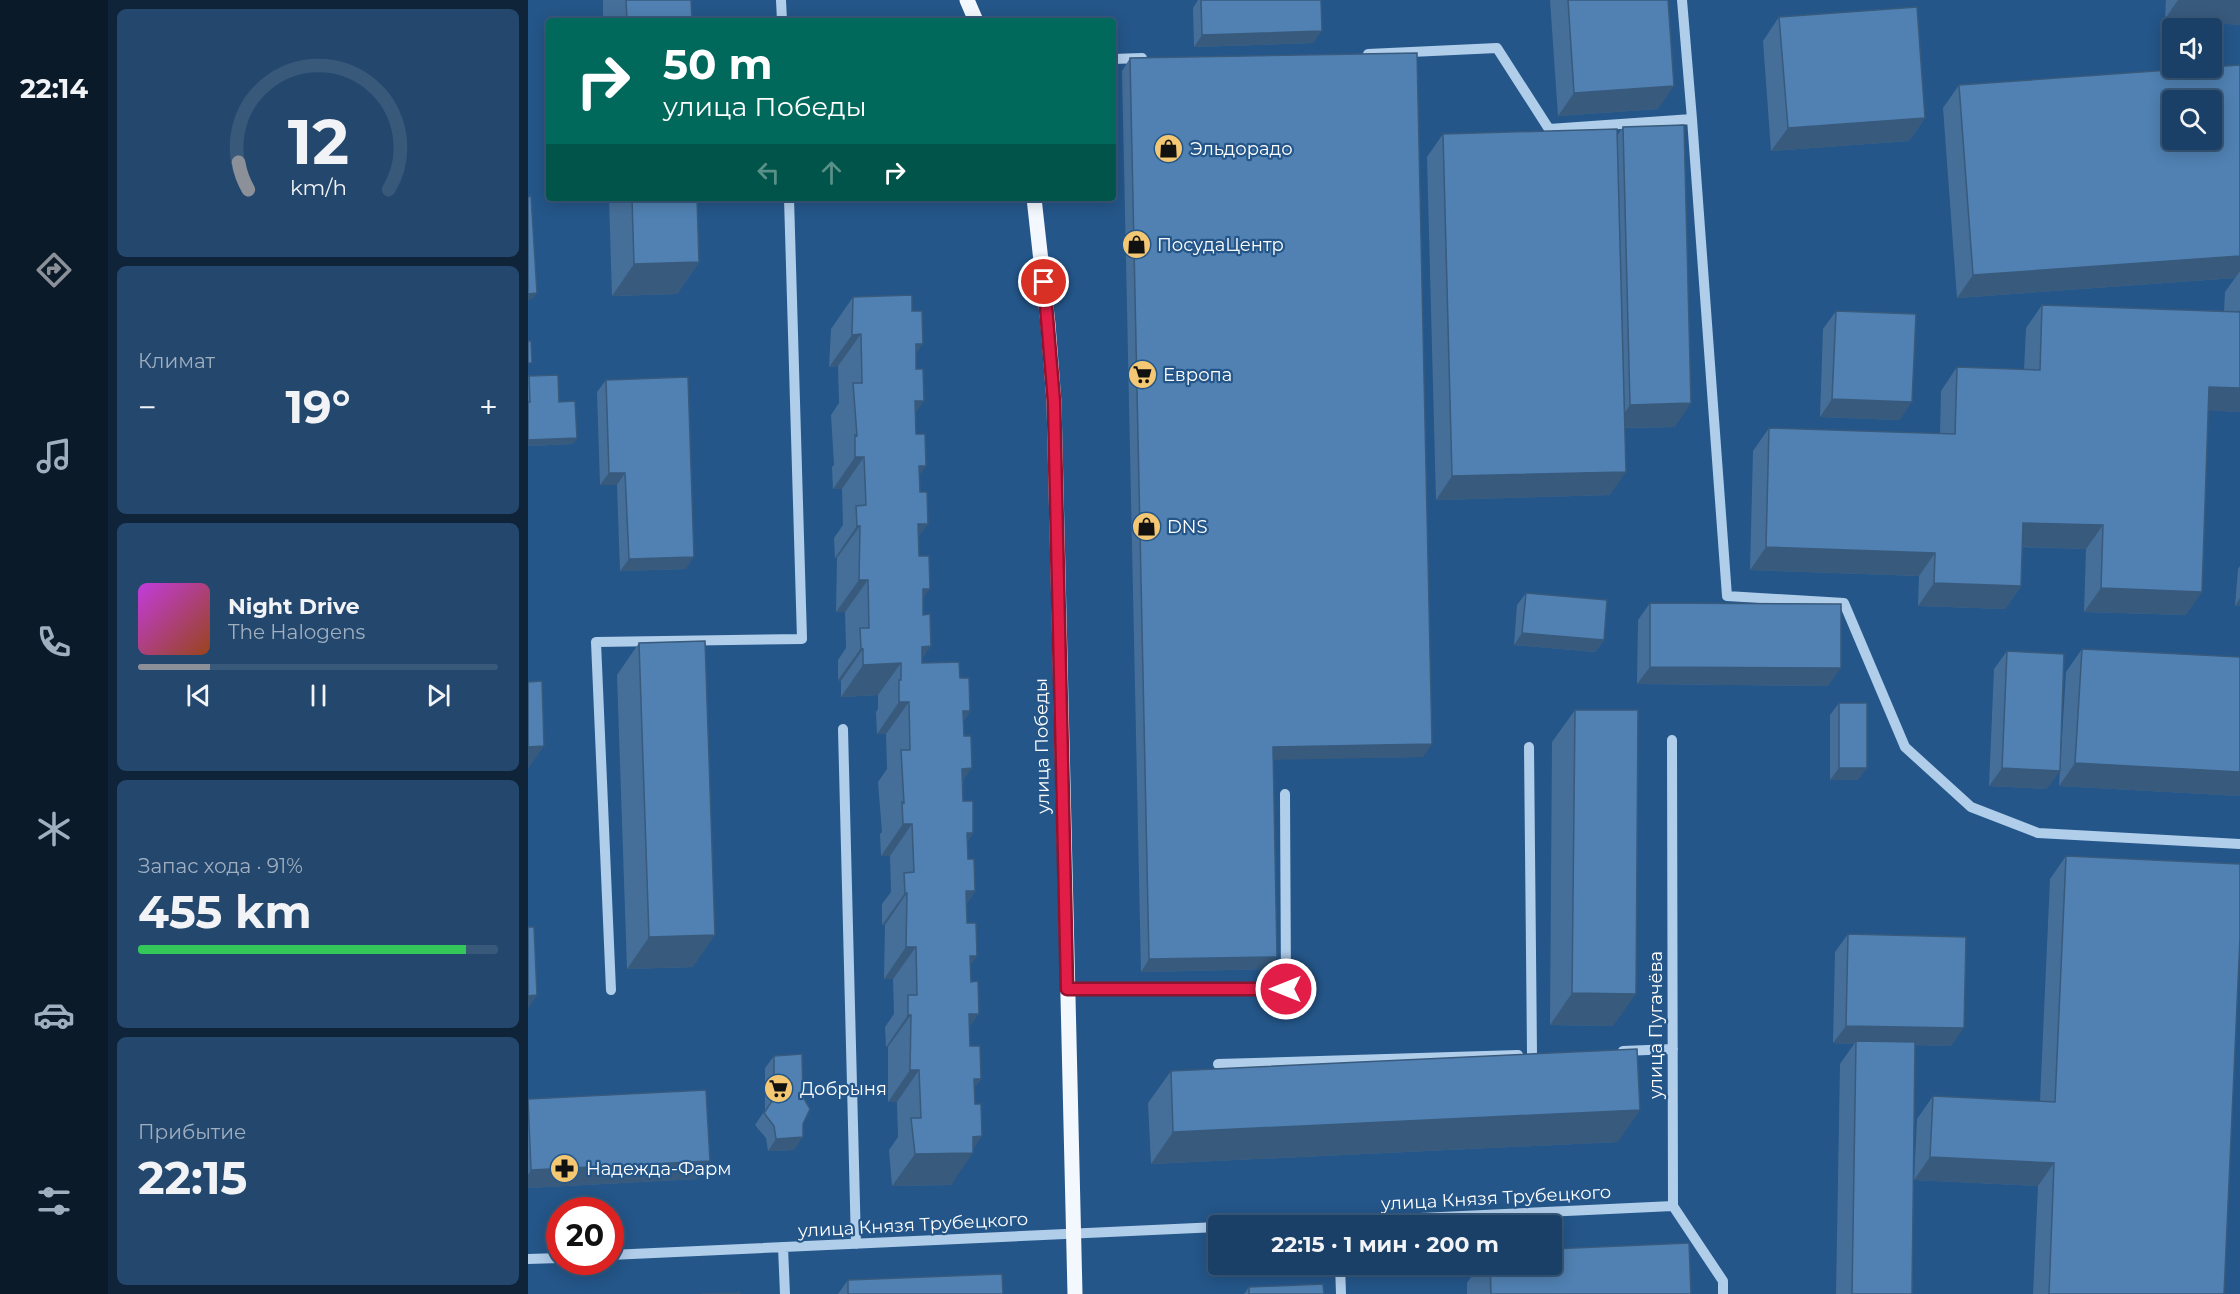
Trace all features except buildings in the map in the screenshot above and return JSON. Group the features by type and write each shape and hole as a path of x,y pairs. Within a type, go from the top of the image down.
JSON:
{"main road":[{"path":"967,0 975,18"},
{"name":"улица Победы","path":"1034,201 1054,402 1075,1294"}],"street":[{"path":"781,0 782,18"},
{"path":"1682,0 1727,596 1844,603 1905,747 1971,807 2038,833 2240,844"},
{"path":"1360,54 1497,48 1549,129 1692,119"},
{"path":"1116,59 1149,58"},
{"path":"611,990 596,642 802,639 789,201"},
{"path":"843,729 856,1244"},
{"name":"улица Пугачёва","path":"1672,740 1673,1206"},
{"path":"1529,747 1532,1054"},
{"path":"1067,989 1286,989 1285,794"},
{"path":"1614,1051 1673,1049"},
{"path":"1218,1064 1544,1054"},
{"path":"1673,1206 1723,1281 1723,1294"},
{"name":"улица Князя Трубецкого","path":"1496,1215 1673,1206"},
{"name":"улица Князя Трубецкого","path":"624,1254 1208,1227"},
{"path":"783,1247 785,1294"},
{"path":"528,1259 546,1258"},
{"path":"1340,1275 1341,1294"}],"place":[{"name":"Эльдорадо","path":"1169,149"},
{"name":"ПосудаЦентр","path":"1136,245"},
{"name":"Европа","path":"1142,375"},
{"name":"DNS","path":"1146,527"},
{"name":"Добрыня","path":"779,1089"},
{"name":"Надежда-Фарм","path":"565,1169"}],"route":[{"path":"1044,282 1054,402 1067,989 1286,989"}]}
